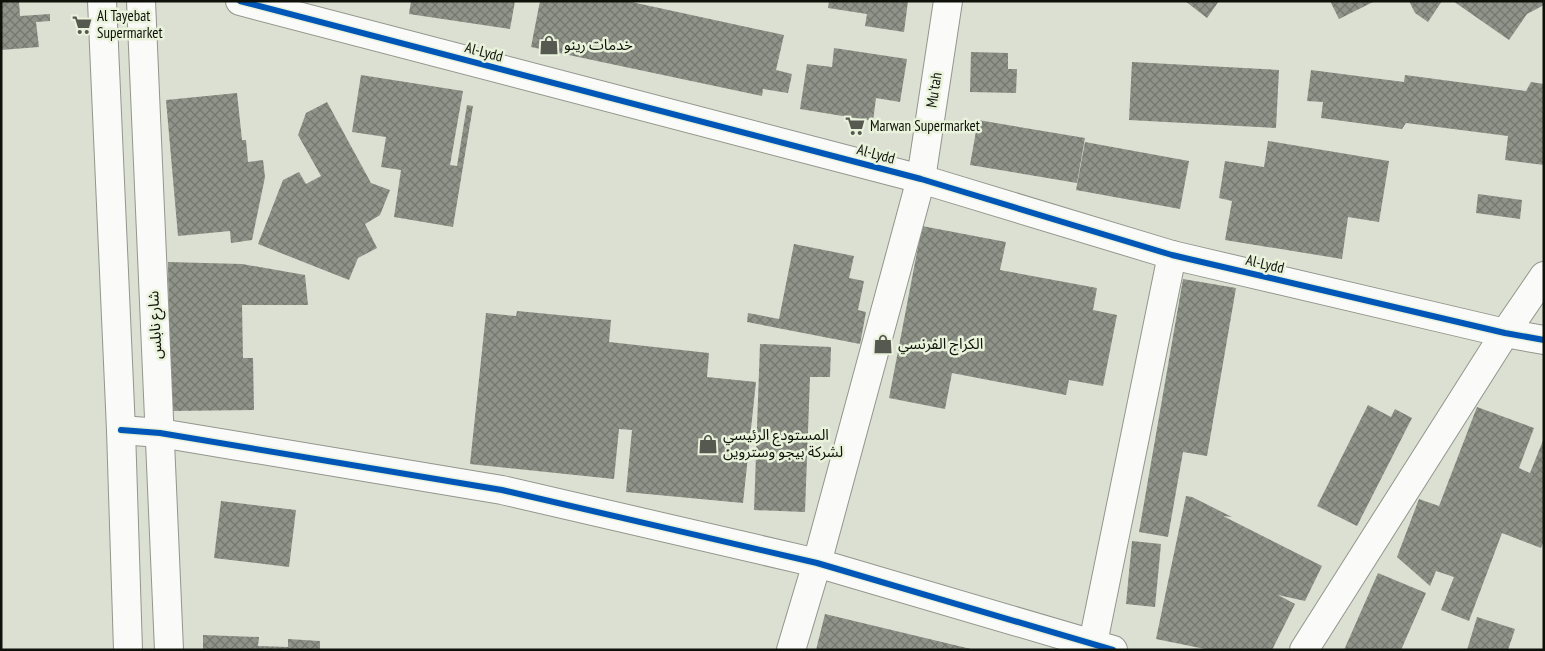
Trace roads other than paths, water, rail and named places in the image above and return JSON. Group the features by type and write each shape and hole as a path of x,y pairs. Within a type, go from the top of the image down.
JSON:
{"street":[{"path":"102,1 121,430 128,650"},
{"name":"شارع نابلس","path":"141,1 169,650"},
{"name":"Al-Lydd","path":"240,1 921,179 1172,254 1504,333 1544,340"},
{"name":"Mu'tah","path":"791,650 921,179 948,1"},
{"path":"121,430 160,433 502,490 816,564 1103,646 1172,254"},
{"path":"1304,650 1504,333 1544,276"}],"place":[{"name":"Al Tayebat Supermarket","path":"82,25"},
{"name":"خدمات رينو","path":"549,45"},
{"name":"Marwan Supermarket","path":"855,126"},
{"name":"الكراج الفرنسي","path":"883,344"},
{"name":"المستودع الرئيسي لشركة بيجو وستروين","path":"708,444"}]}
